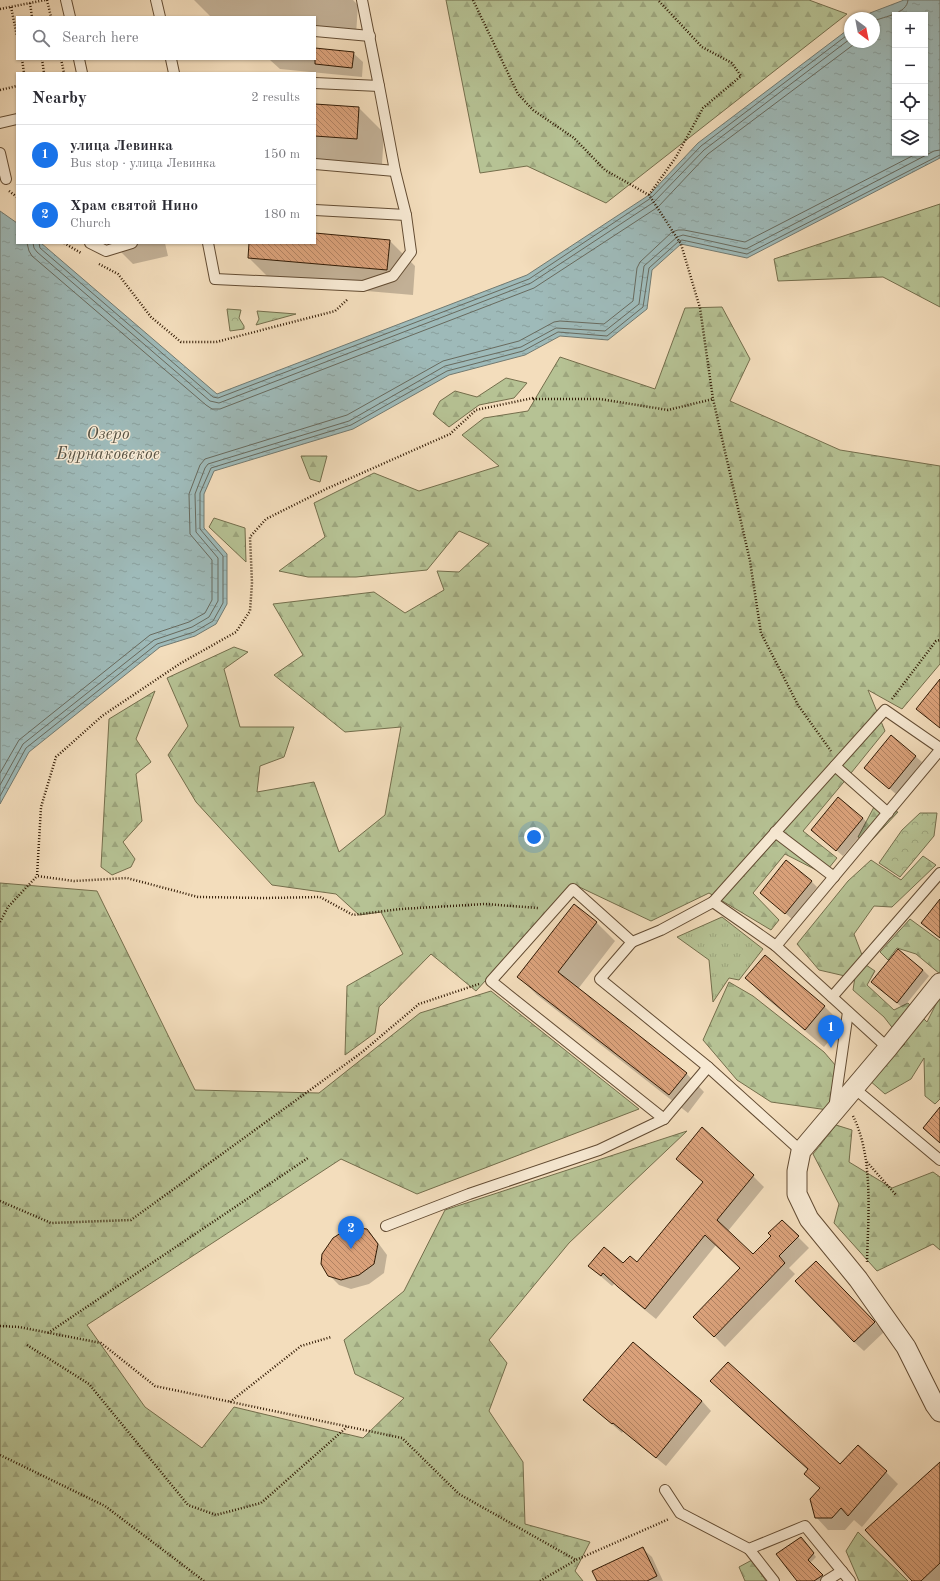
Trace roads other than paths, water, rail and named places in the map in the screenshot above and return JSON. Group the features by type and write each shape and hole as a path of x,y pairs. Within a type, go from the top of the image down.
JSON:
{"street":[{"path":"940,983 888,1048 801,1151 797,1171 797,1194 809,1219 866,1291 906,1347 940,1412"}],"lane":[{"path":"66,0 70,16"},
{"path":"156,0 160,16"},
{"path":"208,244 214,279 363,286 393,276 411,252 406,215 395,171 362,0"},
{"path":"316,31 370,36"},
{"path":"79,60 82,72"},
{"path":"171,60 174,72"},
{"path":"316,83 379,86"},
{"path":"0,123 16,119"},
{"path":"0,152 6,179"},
{"path":"316,164 395,171"},
{"path":"316,210 406,215"},
{"path":"92,244 106,251 129,244"},
{"path":"776,946 940,749 885,710 713,902 661,930 632,942 600,979 708,1067 801,1151"},
{"path":"836,764 888,812"},
{"path":"776,832 834,878"},
{"path":"832,997 940,873"},
{"path":"632,942 573,889 491,981 664,1118"},
{"path":"713,902 776,946 888,1048"},
{"path":"848,1012 844,1101 940,1160"},
{"path":"386,1226 470,1194 599,1150 664,1118 708,1067"},
{"path":"665,1490 680,1513 748,1549 774,1581"},
{"path":"748,1549 804,1526 850,1581"},
{"path":"826,1581 842,1570"}],"water":[{"name":"Озеро Бурнаковское","path":"904,0 940,0 940,158 747,258 681,244 652,270 647,309 608,340 560,336 525,355 449,375 353,429 214,471 204,494 204,528 227,554 227,604 216,624 195,636 160,647 29,752 0,804 0,211 16,222 16,244 42,244 217,394 527,275 649,195 698,143 844,33 844,48 880,48 880,12 873,12"}],"place":[{"name":"улица Левинка","path":"831,1048"},
{"name":"Храм святой Нино","path":"351,1249"}]}
